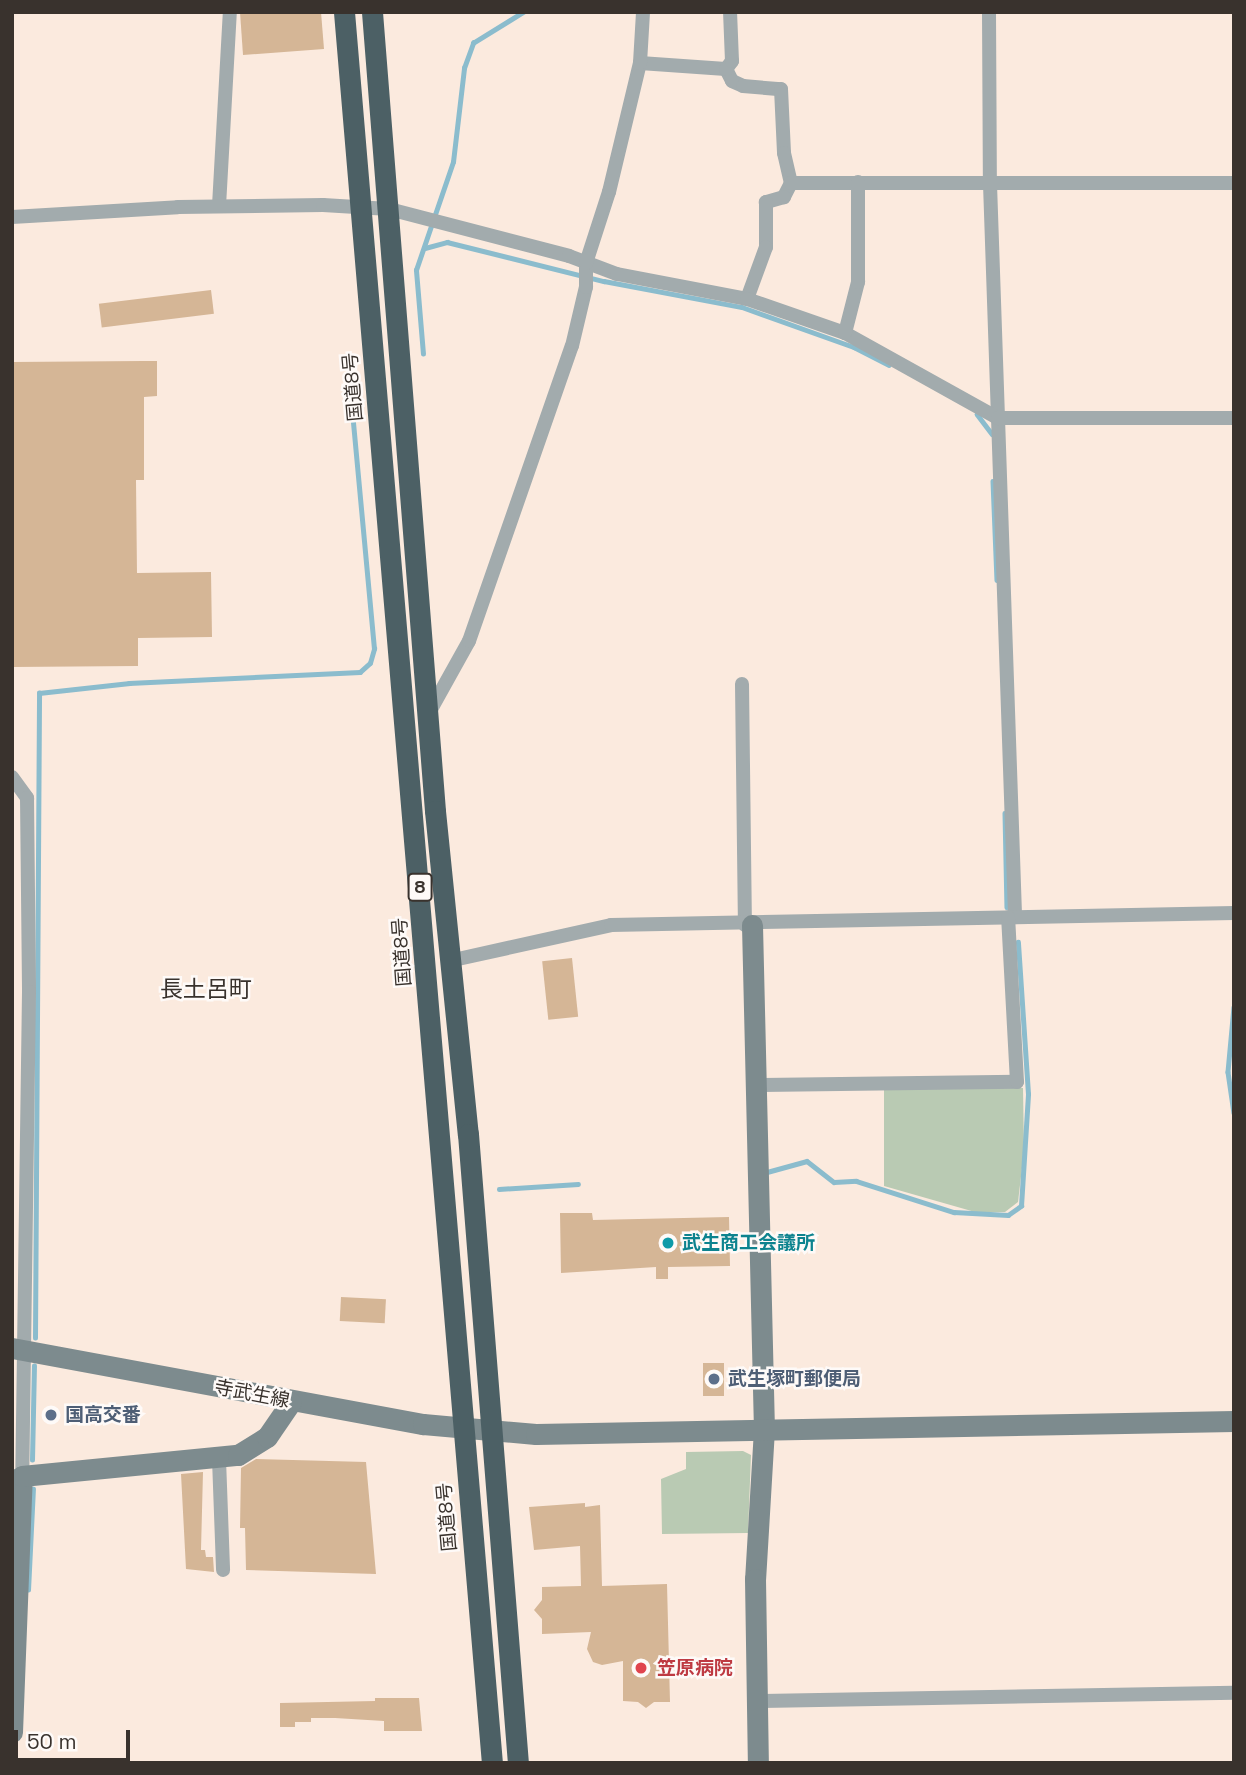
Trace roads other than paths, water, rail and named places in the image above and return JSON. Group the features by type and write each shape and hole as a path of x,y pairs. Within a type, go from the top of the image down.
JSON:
{"highway":[{"name":"国道8号","path":"344,12 415,823 462,1429 492,1763"},
{"name":"8","path":"372,12 449,961 493,1431 518,1763"}],"street":[{"path":"219,206 230,12"},
{"path":"429,711 469,641 572,346 586,287 586,263 609,192 640,62 643,12"},
{"path":"726,69 732,61 730,12"},
{"path":"756,1085 1017,1082 990,184 989,12"},
{"path":"640,62 726,69"},
{"path":"726,69 732,80 743,86 781,89 784,153 791,184 784,197 766,202 766,247 747,299"},
{"path":"845,333 858,282 858,183"},
{"path":"791,184 1234,183"},
{"path":"12,217 219,206 360,205 389,209 617,274 747,299 845,333 998,418 1234,418"},
{"path":"742,684 756,1085 764,1429 755,1579 758,1763"},
{"path":"12,777 27,798 20,815 28,904 29,992 12,1732"},
{"path":"12,904 28,904"},
{"path":"449,961 611,925 749,925 1012,916 1234,913"},
{"path":"12,993 29,992"},
{"path":"12,1081 28,1081"},
{"path":"12,1168 27,1167"},
{"name":"寺武生線","path":"19,1349 291,1402 462,1429 493,1431 1234,1422"},
{"path":"17,1476 219,1459 248,1451 267,1437 291,1402"},
{"path":"219,1459 223,1570"},
{"path":"757,1701 1234,1693"}],"waterway":[{"path":"423,354 416,270 453,162 464,68 473,43 523,12"},
{"path":"425,248 447,242 604,281 742,307 854,347 889,365"},
{"path":"35,1338 39,693 129,683 360,672 370,663 374,649 349,378"},
{"path":"977,414 992,434"},
{"path":"993,481 997,580"},
{"path":"1005,813 1007,907"},
{"path":"767,1172 807,1161 834,1182 856,1181 954,1212 1008,1215 1021,1206 1028,1094 1018,942"},
{"path":"1234,1007 1228,1072 1234,1113"},
{"path":"499,1189 578,1184"},
{"path":"32,1460 34,1366"},
{"path":"28,1590 33,1489"}],"place":[{"name":"武生商工会議所","path":"668,1243"},
{"name":"武生塚町郵便局","path":"714,1379"},
{"name":"国高交番","path":"51,1415"},
{"name":"笠原病院","path":"641,1668"}],"district":[{"name":"長土呂町","path":"206,989"}]}
